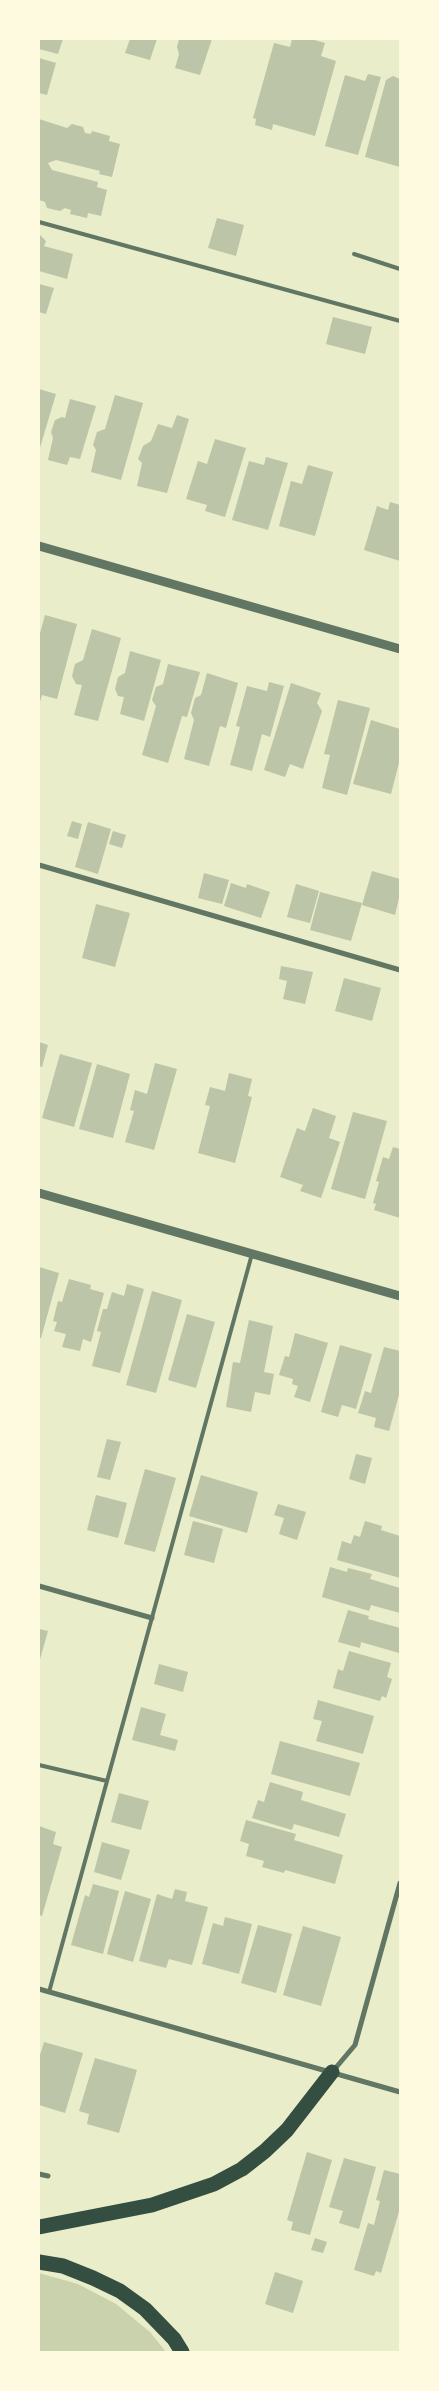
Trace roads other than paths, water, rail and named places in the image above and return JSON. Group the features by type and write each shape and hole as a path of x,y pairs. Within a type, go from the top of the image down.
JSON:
{"highway":[{"path":"39,2227 152,2205 214,2184 242,2169 266,2151 287,2130 332,2072"},
{"path":"39,2262 63,2266 120,2291 145,2309 174,2340 182,2352"}],"street":[{"path":"39,546 400,649"},
{"path":"39,865 400,970"},
{"path":"39,1193 400,1296"},
{"path":"39,1586 152,1618"},
{"path":"332,2072 355,2045 400,1883"},
{"path":"39,1989 400,2092"},
{"path":"39,2174 48,2176"}],"lane":[{"path":"39,222 400,321"},
{"path":"354,254 400,269"},
{"path":"49,1992 252,1254"},
{"path":"39,1765 106,1781"}]}
